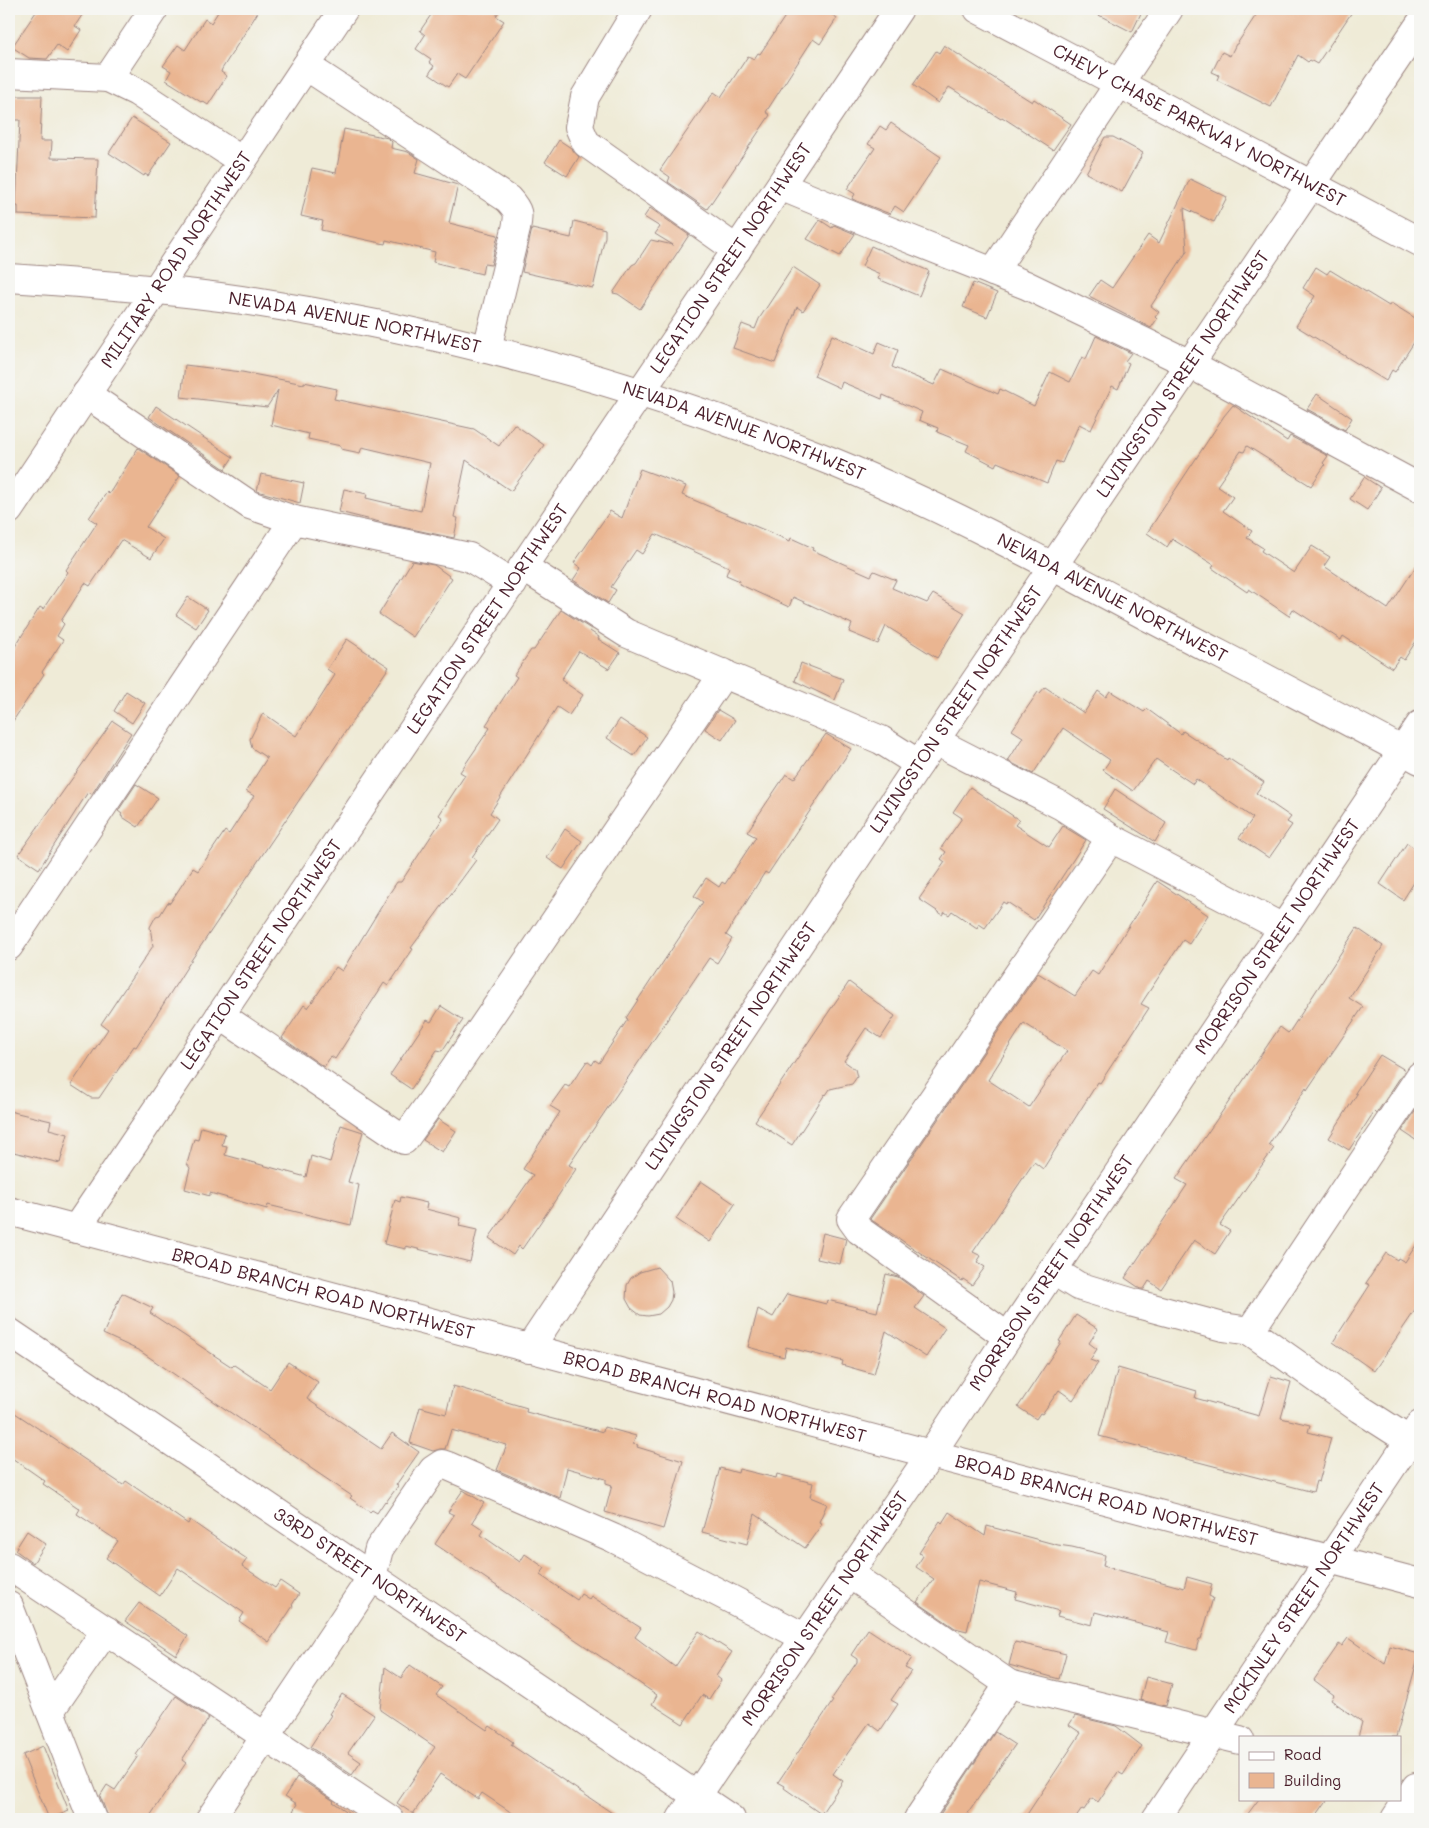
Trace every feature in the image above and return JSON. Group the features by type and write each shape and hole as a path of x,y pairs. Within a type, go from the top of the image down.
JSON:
{"street":[{"path":"108,78 154,9"},
{"name":"MILITARY ROAD NORTHWEST","path":"9,510 344,9"},
{"path":"638,9 585,97 579,127 586,143 737,250"},
{"name":"LEGATION STREET NORTHWEST","path":"76,1229 899,9"},
{"name":"CHEVY CHASE PARKWAY NORTHWEST","path":"978,9 1420,242"},
{"path":"992,272 1169,9"},
{"name":"LIVINGSTON STREET NORTHWEST","path":"529,1348 919,764 1420,24"},
{"path":"306,66 508,199 516,207 519,214 488,349"},
{"path":"9,73 108,78 137,92 242,161"},
{"path":"780,186 1026,286 1190,364 1420,488"},
{"name":"NEVADA AVENUE NORTHWEST","path":"9,278 230,298 402,329 488,349 564,370 743,428 843,466 948,513 1053,566 1412,755"},
{"path":"86,394 250,505 294,520 469,557 518,575 626,633 881,740 919,764"},
{"path":"9,946 294,520"},
{"path":"220,1015 404,1140 456,1067 724,673"},
{"name":"MORRISON STREET NORTHWEST","path":"681,1819 931,1454 1052,1270 1283,928 1412,755 1420,725"},
{"path":"935,741 1062,806 1112,838 1283,928"},
{"path":"1008,1337 859,1230 851,1219 1112,838"},
{"path":"1250,1331 1420,1076"},
{"name":"BROAD BRANCH ROAD NORTHWEST","path":"9,1211 1420,1583"},
{"path":"1052,1270 1078,1286 1223,1327 1250,1331 1360,1409 1415,1433"},
{"name":"33RD STREET NORTHWEST","path":"9,1332 731,1819"},
{"name":"MCKINLEY STREET NORTHWEST","path":"1156,1819 1415,1433"},
{"path":"210,1819 372,1577 379,1549 433,1470 442,1464 613,1538 804,1637"},
{"path":"9,1566 389,1819"},
{"path":"848,1574 1009,1684 1239,1740"},
{"path":"9,1606 92,1819"},
{"path":"50,1711 106,1630"},
{"path":"918,1819 1009,1684"},
{"path":"1396,1819 1412,1787"}],"building":[{"path":"38,9 86,9 75,26 81,30 67,52 57,45 47,59 29,58 12,47"},
{"path":"220,9 260,9 222,69 221,72 227,76 208,105 166,80 171,71 163,66 178,45 185,50 205,19 211,23"},
{"path":"435,9 501,9 496,16 504,21 465,79 457,74 448,87 429,74 434,66 429,62 431,59 416,49 425,35 420,31"},
{"path":"790,9 824,9 837,18 820,44 813,39 766,112 770,115 707,209 668,182 670,177 660,170 714,92 721,97 748,56 754,59 758,53 760,54"},
{"path":"1087,9 1143,9 1132,32"},
{"path":"1260,9 1354,9 1317,64 1310,60 1308,62 1298,55 1271,107 1217,80 1219,75 1212,72 1222,52 1230,56"},
{"path":"944,45 1032,102 1034,99 1071,124 1053,150 1002,117 1001,119 949,87 938,103 913,85 936,51 939,53"},
{"path":"9,96 42,96 40,141 52,141 51,158 98,159 95,218 18,215 18,206 16,206 20,120 9,120"},
{"path":"132,118 171,142 148,176 145,174 144,176 109,153"},
{"path":"891,123 941,157 904,212 895,206 890,214 852,199 855,194 847,189 875,148 868,144 880,126 886,130"},
{"path":"344,129 388,138 392,142 391,148 408,152 419,159 415,173 458,185 449,223 498,235 491,265 484,264 482,274 433,262 435,252 386,240 385,244 321,230 323,221 301,216 312,168 336,173"},
{"path":"1105,137 1113,137 1143,153 1122,192 1086,173"},
{"path":"559,140 571,148 579,157 567,176 545,162"},
{"path":"1190,179 1227,197 1214,222 1184,208 1187,251 1151,306 1159,312 1151,328 1089,296 1100,280 1112,288 1148,235 1159,243"},
{"path":"650,208 689,235 640,309 618,294 613,293 651,240 673,245 655,234 660,227 644,217"},
{"path":"820,220 832,228 834,225 855,234 840,256 807,239"},
{"path":"574,221 605,229 605,237 593,288 522,272 532,229 571,238"},
{"path":"871,246 929,271 919,296 878,279 880,274 862,266"},
{"path":"793,267 820,285 803,311 797,307 775,363 733,348 742,324 755,329 759,319"},
{"path":"1316,267 1327,274 1330,270 1389,306 1391,303 1420,321 1420,333 1395,372 1392,370 1386,381 1296,326 1315,296 1303,288"},
{"path":"973,283 997,293 987,317 963,307"},
{"path":"832,335 874,354 879,342 898,350 892,367 934,385 942,369 998,394 1000,389 1034,406 1050,372 1070,382 1082,357 1086,359 1096,336 1131,353 1125,361 1129,363 1118,389 1112,386 1091,430 1079,424 1062,463 1056,461 1047,483 997,462 995,466 966,451 969,445 937,432 938,428 919,420 922,412 883,395 882,399 842,382 840,388 814,376"},
{"path":"185,365 242,372 337,389 334,399 474,429 499,446 514,424 544,445 511,491 466,460 454,517 458,518 454,538 392,525 339,512 344,489 367,494 366,498 421,511 430,463 362,447 360,453 341,449 341,446 308,439 309,434 271,425 278,390 267,407 181,397"},
{"path":"1317,394 1352,418 1345,430 1307,409"},
{"path":"1233,405 1287,441 1290,436 1328,456 1323,463 1325,465 1311,486 1247,446 1244,452 1241,451 1217,486 1233,497 1223,511 1252,531 1247,538 1263,548 1261,551 1294,573 1312,546 1330,557 1324,566 1388,609 1420,560 1420,635 1404,660 1400,657 1392,668 1343,636 1341,640 1293,609 1289,616 1249,589 1247,592 1212,568 1214,565 1172,539 1167,547 1147,533"},
{"path":"156,406 233,457 225,469 149,417"},
{"path":"138,448 180,476 146,527 164,539 151,558 121,540 90,586 85,583 61,621 64,624 57,636 63,640 42,672 44,674 9,727 9,656 40,607 43,609 68,572 66,570 97,523 89,518 107,492 109,494"},
{"path":"640,469 686,486 682,495 790,541 791,538 813,548 812,550 871,576 874,571 896,580 892,588 927,603 933,594 965,613 937,658 886,626 878,644 849,632 852,624 793,597 789,607 739,584 740,581 726,575 729,567 655,534 642,554 636,550 611,587 616,590 608,603 573,580 581,568 574,563 610,511 622,518"},
{"path":"261,474 304,483 300,503 257,491"},
{"path":"1364,477 1381,488 1367,510 1350,499"},
{"path":"412,561 434,565 452,578 413,637 379,614"},
{"path":"188,597 208,610 196,628 176,615"},
{"path":"561,610 591,629 590,631 599,637 598,639 620,653 609,669 579,651 561,680 583,695 569,715 557,707 490,813 498,819 472,857 476,860 411,948 413,949 388,986 384,983 335,1059 331,1056 324,1067 282,1038 304,1005 308,1008 336,967 342,971 391,891 397,882 401,882 443,818 439,815 465,775 460,772 490,728 486,725 517,677 514,675 531,650 534,650"},
{"path":"347,639 389,667 192,959 136,1047 134,1046 99,1098 91,1098 71,1085 108,1029 101,1024 153,946 150,927 156,916 160,915 168,902 170,903 193,868 198,871 225,831 229,834 254,796 246,791 267,758 252,748 250,739 263,713 296,736 335,675 327,669"},
{"path":"801,663 843,679 835,700 795,681"},
{"path":"1045,687 1084,713 1098,691 1106,697 1110,691 1144,712 1147,709 1181,734 1183,731 1264,782 1256,793 1291,817 1287,822 1292,825 1269,858 1239,838 1253,818 1196,779 1193,784 1156,759 1133,791 1103,770 1110,760 1063,728 1033,774 1008,761 1023,737 1012,730 1038,692 1040,693"},
{"path":"126,691 145,703 132,723 114,711"},
{"path":"718,710 735,720 722,740 705,729"},
{"path":"620,719 647,737 634,756 607,738"},
{"path":"113,721 131,733 92,794 88,792 39,869 18,855"},
{"path":"826,734 851,749 768,874 765,872 726,935 732,939 717,963 709,958 569,1165 576,1169 522,1249 519,1246 513,1255 489,1238 533,1175 523,1169 560,1112 550,1106 565,1085 569,1087 587,1061 592,1065 595,1060 599,1063 628,1019 626,1018 703,902 694,896 706,878 719,887 722,882 725,884 756,837 747,832 786,774 794,779"},
{"path":"136,784 158,798 138,827 121,816 122,814 118,811"},
{"path":"970,787 1019,820 1015,825 1049,847 1063,826 1086,840 1034,920 1007,902 1006,904 1003,902 985,928 979,924 977,928 952,911 949,915 945,912 943,915 919,899 945,862 941,859 946,852 941,848 962,818 953,812"},
{"path":"1115,789 1166,823 1155,842 1103,809"},
{"path":"565,829 582,841 563,869 547,858"},
{"path":"1407,843 1420,852 1420,873 1403,900 1380,884"},
{"path":"1157,881 1208,915 1189,944 1183,940 1141,1004 1149,1008 1100,1083 1098,1082 1043,1169 1034,1162 973,1252 981,1256 977,1262 985,1267 972,1285 963,1279 962,1281 870,1219 1038,973 1075,996 1092,971 1098,975","holes":["1024,1023 1067,1051 1029,1107 988,1080"]},
{"path":"1357,928 1383,946 1349,998 1363,1007 1269,1144 1274,1148 1220,1225 1230,1231 1215,1254 1194,1240 1161,1289 1149,1281 1144,1289 1141,1289 1125,1278 1187,1185 1176,1179 1280,1027 1288,1033 1290,1031"},
{"path":"849,982 895,1016 881,1038 866,1028 844,1061 855,1069 857,1077 852,1084 830,1089 825,1094 792,1145 755,1121"},
{"path":"441,1006 463,1020 442,1051 437,1050 411,1089 390,1075 427,1020 431,1022"},
{"path":"1380,1055 1405,1070 1349,1150 1329,1138"},
{"path":"1420,1104 1420,1143 1402,1131"},
{"path":"9,1111 51,1121 49,1129 68,1134 60,1163 9,1151"},
{"path":"438,1119 456,1131 442,1152 423,1140"},
{"path":"341,1125 363,1132 348,1182 359,1185 351,1225 268,1205 267,1209 210,1193 210,1196 185,1189 190,1168 187,1164 194,1139 198,1140 201,1127 225,1134 222,1145 227,1146 225,1155 306,1177 311,1156 330,1162"},
{"path":"701,1181 735,1204 710,1242 676,1219"},
{"path":"401,1197 427,1203 426,1209 461,1218 459,1226 477,1230 470,1262 406,1246 406,1249 384,1244 395,1200 400,1202"},
{"path":"823,1233 846,1239 840,1264 817,1259"},
{"path":"1420,1239 1420,1303 1374,1371 1333,1342 1370,1285 1366,1283 1386,1253 1397,1260 1398,1258 1405,1262"},
{"path":"657,1267 670,1281 671,1300 667,1307 659,1314 640,1315 631,1308 626,1299 627,1285 631,1278 640,1272"},
{"path":"886,1274 898,1277 924,1296 915,1308 945,1328 926,1357 886,1331 874,1374 842,1365 843,1361 786,1347 784,1357 748,1347 758,1309 773,1317 787,1294 826,1304 827,1300 877,1312"},
{"path":"122,1293 153,1308 150,1313 232,1367 234,1365 270,1389 288,1362 318,1382 307,1399 381,1449 392,1433 419,1452 386,1502 377,1513 372,1510 370,1512 350,1498 352,1496 140,1351 103,1334"},
{"path":"1076,1315 1098,1329 1089,1343 1097,1349 1090,1360 1098,1363 1073,1400 1059,1390 1042,1414 1040,1413 1036,1419 1018,1407 1061,1342 1059,1341"},
{"path":"1118,1368 1197,1391 1195,1398 1259,1416 1271,1376 1291,1382 1281,1418 1310,1425 1308,1432 1331,1438 1319,1482 1316,1481 1313,1492 1099,1436"},
{"path":"453,1386 527,1408 526,1412 603,1432 604,1427 636,1436 633,1444 638,1445 637,1447 683,1461 663,1529 605,1512 612,1485 606,1483 606,1479 567,1468 560,1498 497,1470 507,1445 451,1430 445,1449 433,1451 410,1443 420,1407 446,1414"},
{"path":"9,1409 123,1485 126,1481 188,1524 190,1520 247,1559 242,1566 275,1588 280,1581 299,1594 269,1642 239,1621 244,1613 178,1568 160,1596 106,1558 118,1541 77,1514 80,1509 43,1484 45,1481 9,1456"},
{"path":"720,1468 738,1473 739,1469 776,1478 777,1474 813,1483 810,1497 827,1504 819,1522 822,1524 805,1548 755,1514 747,1544 702,1532"},
{"path":"463,1490 484,1503 472,1522 484,1530 481,1535 520,1562 525,1554 545,1568 540,1575 577,1600 581,1594 589,1599 591,1596 641,1628 635,1637 675,1667 699,1631 732,1652 716,1676 721,1680 709,1699 702,1695 683,1724 652,1704 657,1695 435,1544 454,1515 448,1512"},
{"path":"949,1512 985,1536 987,1526 1058,1545 1105,1555 1103,1566 1184,1588 1187,1577 1212,1584 1209,1596 1213,1598 1196,1650 1166,1642 1169,1632 1095,1612 1092,1625 1057,1616 1059,1611 1015,1599 1017,1592 979,1582 967,1631 955,1628 917,1602 934,1579 916,1567 923,1556 919,1553 940,1521 942,1523"},
{"path":"27,1531 46,1544 33,1563 15,1550"},
{"path":"139,1603 188,1636 176,1655 125,1621"},
{"path":"868,1629 912,1658 905,1668 911,1671 891,1700 898,1704 880,1731 869,1723 833,1774 843,1781 821,1814 778,1782 857,1662 857,1659 851,1655"},
{"path":"1348,1638 1385,1664 1390,1646 1419,1654 1396,1736 1358,1736 1362,1722 1331,1700 1334,1695 1314,1680 1339,1644 1342,1646"},
{"path":"1015,1642 1066,1654 1059,1679 1009,1665"},
{"path":"410,1665 442,1687 436,1695 487,1730 490,1726 513,1742 511,1745 621,1819 521,1819 482,1793 478,1799 440,1774 413,1814 397,1803 435,1747 380,1710 385,1667 401,1678"},
{"path":"1146,1677 1172,1684 1166,1706 1140,1700"},
{"path":"342,1694 374,1715 348,1753 361,1762 352,1775 310,1747"},
{"path":"176,1696 209,1718 182,1760 186,1763 148,1819 114,1819 107,1814 100,1796 107,1785 115,1790"},
{"path":"1075,1716 1116,1726 1142,1746 1123,1775 1118,1772 1098,1802 1092,1798 1075,1819 1024,1819 1081,1733 1069,1725"},
{"path":"995,1732 1015,1745 964,1819 937,1819"},
{"path":"43,1746 69,1811 49,1819 23,1755"},
{"path":"297,1777 358,1819 306,1819 293,1811 297,1804 285,1796"},
{"path":"1258,1800 1327,1800 1314,1819 1244,1819"}]}
